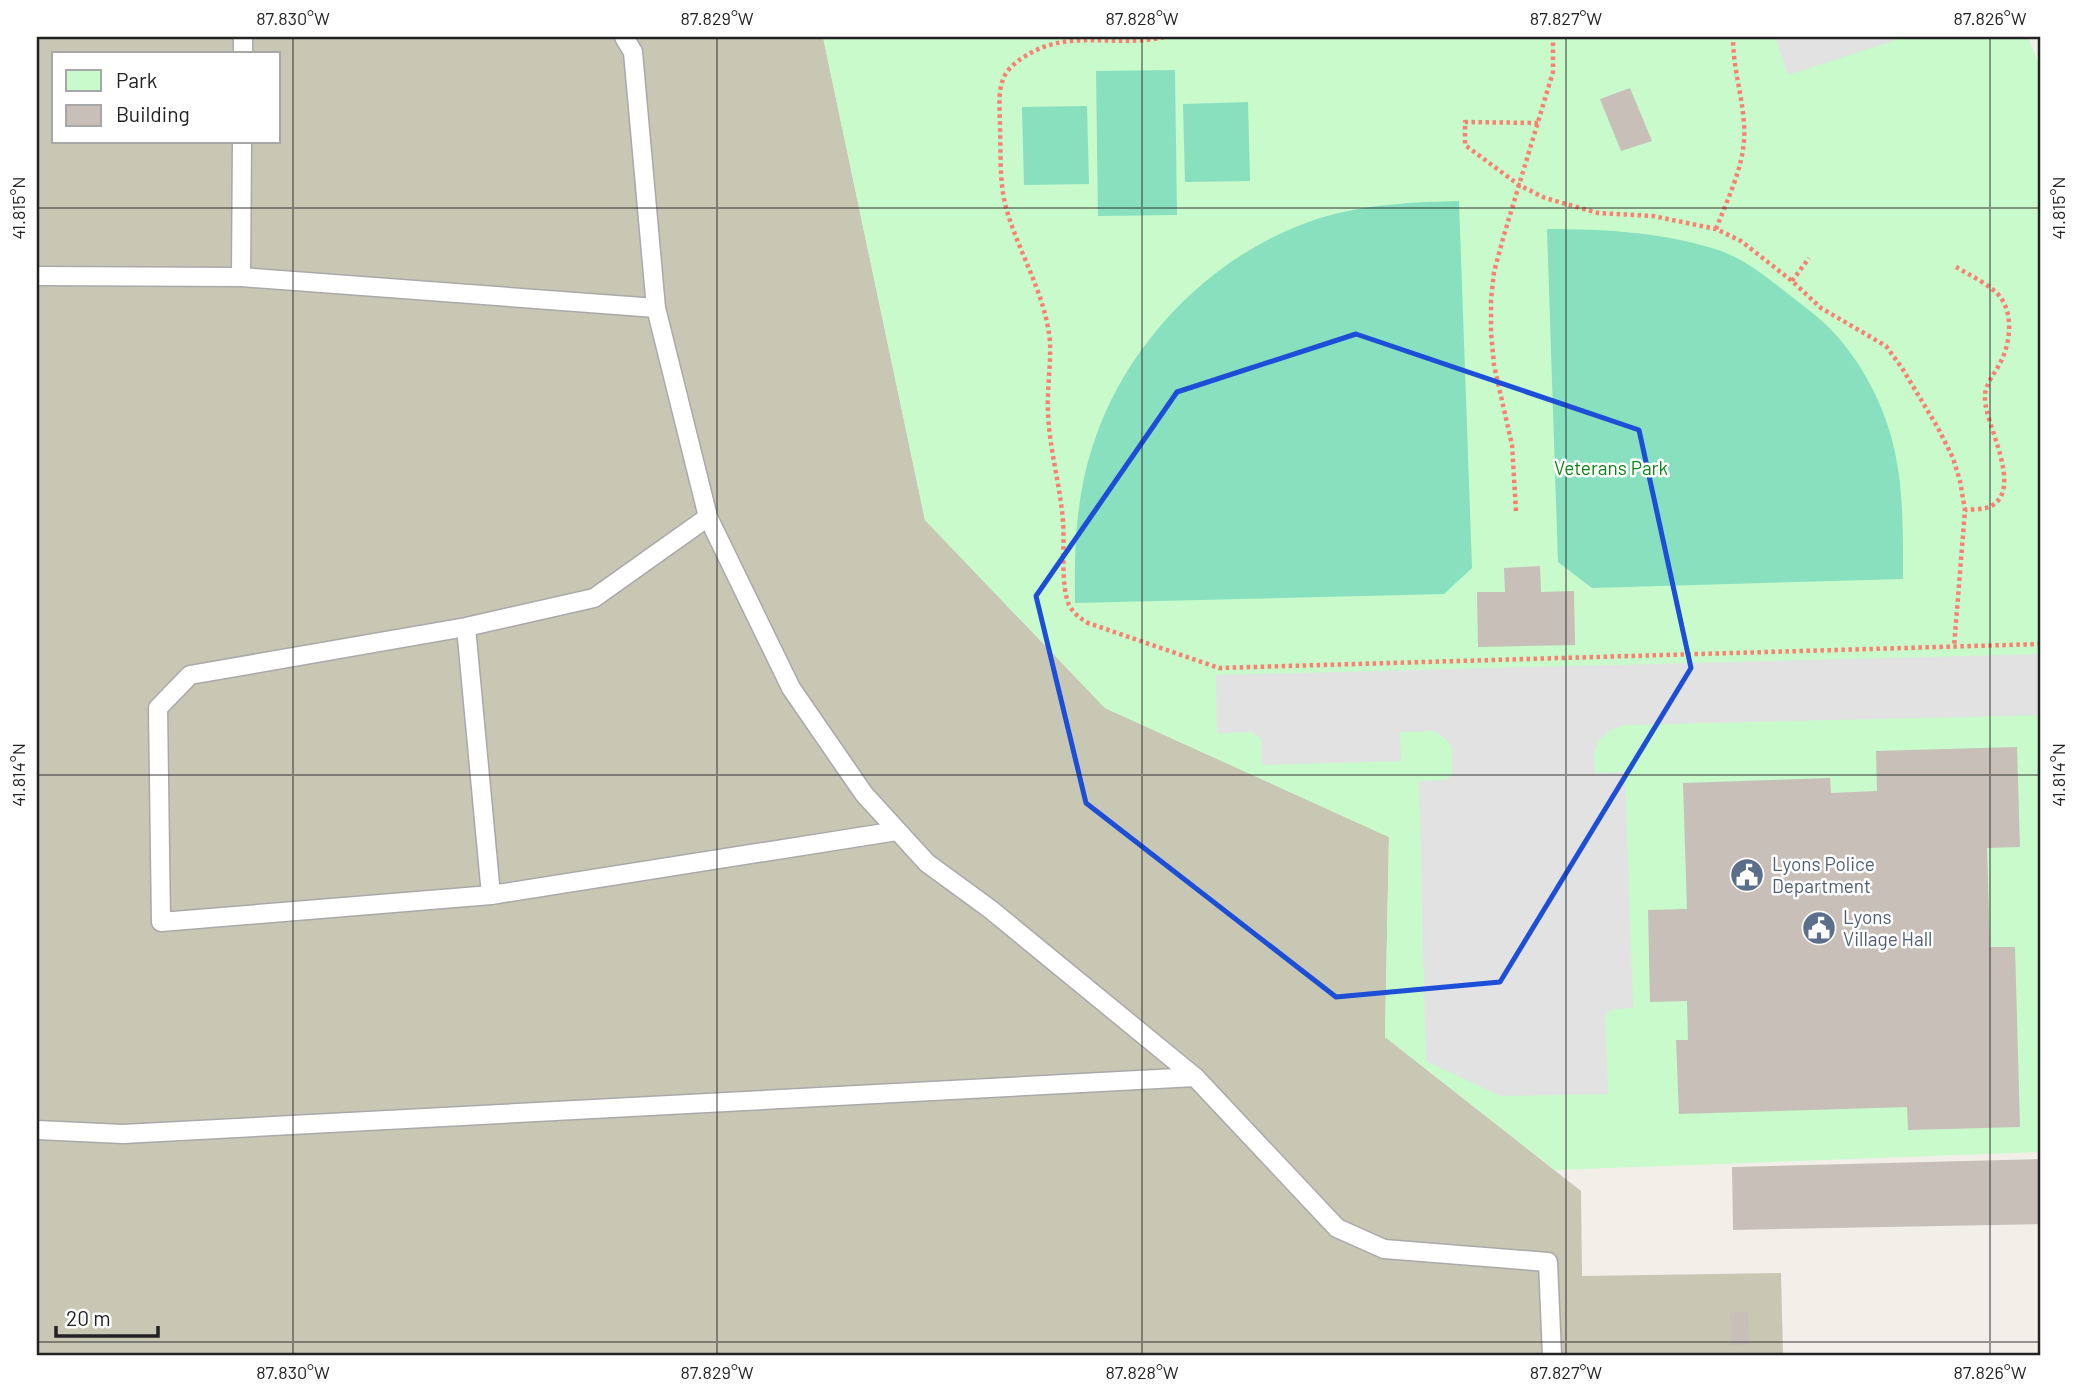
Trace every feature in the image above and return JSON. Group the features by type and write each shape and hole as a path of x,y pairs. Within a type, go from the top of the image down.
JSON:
{"lane":[{"path":"624,37 633,52 656,308 708,517 791,688 864,794 926,863 990,909 1195,1077 1337,1228 1384,1249 1548,1262 1552,1355"},
{"path":"241,277 242,144"},
{"path":"37,276 241,277 656,308"},
{"path":"708,517 594,598 466,627 190,675 158,708 161,922 491,895 897,831"},
{"path":"466,627 491,895"},
{"path":"37,1130 123,1134 1195,1077"}],"path":[{"path":"1164,37 1063,40 1041,46 1021,58 1006,73 999,94 1006,208 1030,268 1044,312 1049,341 1049,422 1063,521 1065,586 1075,615 1088,623 1219,668 2041,644"},
{"path":"1517,511 1512,445 1494,365 1491,300 1494,272 1553,72 1553,37"},
{"path":"1716,229 1740,170 1743,144 1744,125 1735,78 1733,37"},
{"path":"1538,123 1465,122 1465,145 1520,185 1545,198 1598,213 1653,216 1716,229 1741,241 1821,308 1886,346 1938,428 1953,458 1965,510 1954,647"},
{"path":"1792,281 1809,258"},
{"path":"1956,267 2000,297 2007,315 2009,331 2007,348 1984,396 2003,464 2004,482 2000,497 1994,505 1965,510"}],"highlighted area":[{"path":"1356,334 1639,430 1691,668 1500,982 1336,997 1086,803 1036,596 1177,392"}],"shaded area":[{"path":"37,37 823,37 925,520 1105,708 1389,837 1385,1037 1581,1191 1582,1276 1781,1273 1783,1355 37,1355"},
{"path":"1775,37 1904,37 1788,75"},
{"path":"2041,654 2041,715 1624,725 1611,730 1600,739 1594,752 1595,773 1625,772 1633,1008 1613,1009 1605,1015 1608,1094 1501,1096 1426,1061 1419,781 1446,780 1452,775 1452,748 1445,738 1434,731 1400,732 1401,761 1262,765 1261,739 1252,732 1217,733 1216,675"}],"green space":[{"name":"Veterans Park","path":"823,37 2028,37 2041,70 2041,1152 1555,1170 1385,1037 1389,837 1105,708 925,520"},
{"path":"1175,70 1177,215 1098,216 1096,71"},
{"path":"1248,102 1250,181 1185,182 1183,104"},
{"path":"1087,106 1089,184 1024,185 1022,107"},
{"path":"1459,201 1472,568 1444,594 1075,603 1077,523 1093,445 1108,406 1129,369 1154,334 1182,302 1214,274 1287,230 1327,216 1376,206"},
{"path":"1547,229 1632,233 1715,249 1760,272 1830,329 1854,358 1869,382 1891,436 1901,489 1903,579 1592,588 1558,562"}],"building":[{"path":"1630,88 1652,141 1621,151 1600,99"},
{"path":"1540,566 1541,592 1574,591 1575,645 1478,647 1477,592 1505,592 1504,568"},
{"name":"Lyons Village Hall","path":"2017,747 2020,847 1987,848 1990,947 2015,947 2020,1127 1908,1130 1907,1107 1679,1114 1676,1040 1688,1040 1687,1001 1650,1002 1648,910 1687,909 1683,783 1830,778 1831,793 1877,791 1876,751"},
{"path":"2041,1159 2041,1224 1733,1230 1732,1167"},
{"path":"1748,1312 1749,1344 1731,1345 1730,1313"}],"place":[{"name":"Lyons Police Department","path":"1747,875"},
{"name":"Lyons Village Hall","path":"1819,928"}]}
